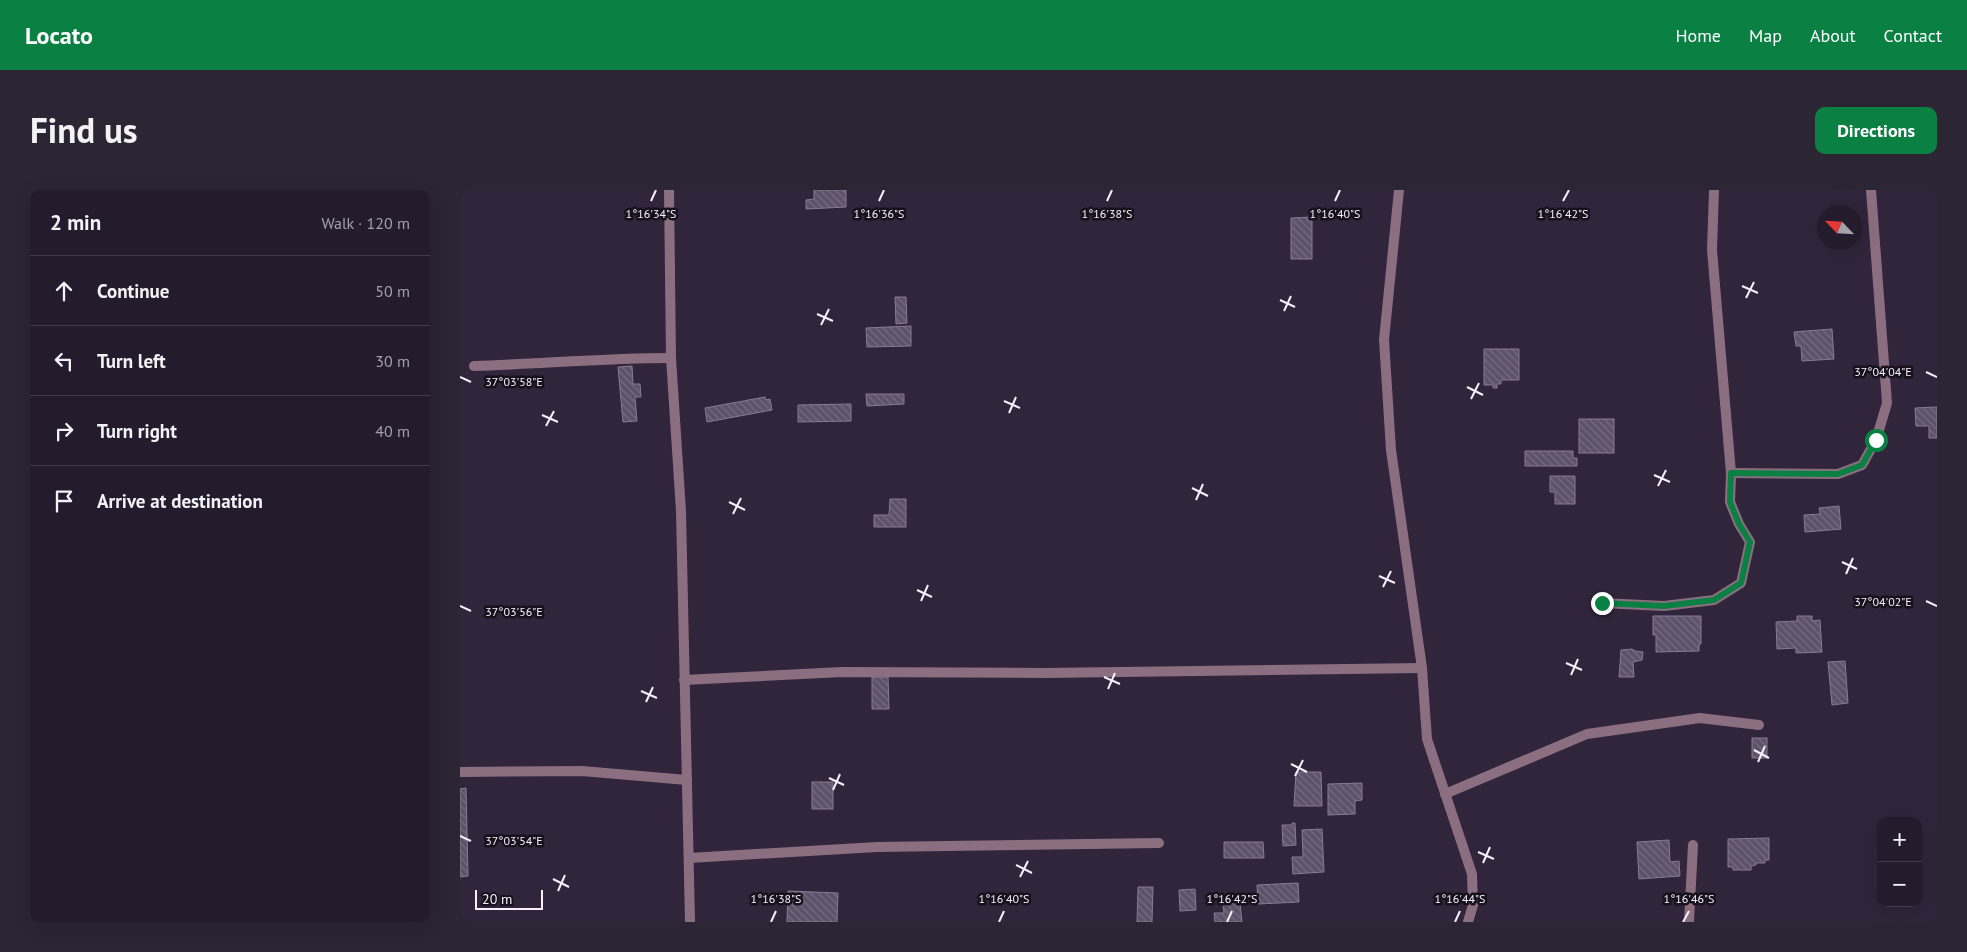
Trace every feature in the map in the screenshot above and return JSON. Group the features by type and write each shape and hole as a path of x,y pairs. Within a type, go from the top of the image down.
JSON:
{"street":[{"path":"669,190 671,358 681,511 690,922"},
{"path":"1399,190 1384,340 1391,450 1422,668 1427,739 1472,874 1473,905 1468,922"},
{"path":"1602,603 1664,606 1714,600 1741,583 1750,542 1739,524 1730,502 1731,473 1712,250 1714,190"},
{"path":"1731,473 1838,474 1862,465 1876,440 1887,402 1871,190"},
{"path":"474,366 526,365 598,359 671,358"},
{"path":"684,680 842,672 1045,673 1422,668"},
{"path":"1445,794 1587,734 1700,718 1758,725"},
{"path":"460,772 582,771 687,780"},
{"path":"689,858 877,848 1159,843"},
{"path":"1689,922 1693,845"}],"building":[{"path":"814,190 846,190 846,207 806,209 806,200 814,199"},
{"path":"1312,217 1312,259 1291,259 1291,218"},
{"path":"895,297 906,297 907,323 896,324"},
{"path":"911,326 911,346 867,347 866,328"},
{"path":"1832,329 1834,359 1802,361 1801,346 1796,346 1794,332"},
{"path":"1484,349 1519,349 1519,380 1501,380 1501,384 1497,384 1497,388 1493,388 1493,385 1484,385"},
{"path":"632,366 633,384 640,384 641,397 635,397 637,421 623,422 618,367"},
{"path":"866,394 904,394 904,404 867,406"},
{"path":"765,397 766,400 770,399 772,410 707,422 705,408"},
{"path":"851,404 851,421 798,422 798,405"},
{"path":"1937,407 1937,438 1929,438 1929,426 1916,426 1915,408"},
{"path":"1579,419 1614,419 1614,453 1579,453"},
{"path":"1525,451 1573,451 1573,458 1577,458 1577,466 1525,466"},
{"path":"1550,476 1575,476 1575,504 1555,504 1555,492 1550,492"},
{"path":"890,499 906,499 906,527 874,527 874,515 889,515"},
{"path":"1839,506 1841,529 1805,532 1804,515 1820,514 1819,508"},
{"path":"1653,616 1701,616 1701,644 1699,644 1699,651 1656,652 1656,635 1653,635"},
{"path":"1797,616 1812,616 1812,621 1820,620 1822,652 1796,653 1796,648 1777,649 1776,622 1797,621"},
{"path":"1632,649 1643,652 1642,660 1633,662 1634,677 1619,677 1621,650"},
{"path":"1845,661 1848,703 1832,705 1828,662"},
{"path":"872,677 888,677 889,709 872,709"},
{"path":"1752,738 1767,738 1767,758 1752,758"},
{"path":"1296,772 1321,772 1322,806 1294,806"},
{"path":"812,782 833,782 833,809 812,809"},
{"path":"1362,783 1362,800 1355,801 1355,814 1328,815 1328,784"},
{"path":"466,788 468,876 460,877 460,789"},
{"path":"1292,823 1295,823 1296,845 1283,846 1282,825 1292,825"},
{"path":"1322,829 1324,872 1293,874 1292,857 1303,857 1302,830"},
{"path":"1769,838 1769,860 1765,860 1765,863 1756,863 1756,865 1751,866 1751,870 1733,870 1733,867 1728,867 1728,839"},
{"path":"1669,840 1670,862 1679,861 1680,876 1639,879 1637,842"},
{"path":"1224,842 1263,842 1264,858 1224,858"},
{"path":"1298,883 1299,902 1258,904 1257,885"},
{"path":"1138,887 1153,887 1152,922 1137,922"},
{"path":"1195,889 1196,910 1180,911 1179,890"},
{"path":"788,891 838,893 837,922 787,922"},
{"path":"1240,903 1242,922 1215,922 1214,913 1224,913 1223,904"}],"route":[{"path":"1602,603 1664,606 1714,600 1741,583 1750,542 1739,524 1730,502 1731,473 1838,474 1862,465 1876,440"}]}
